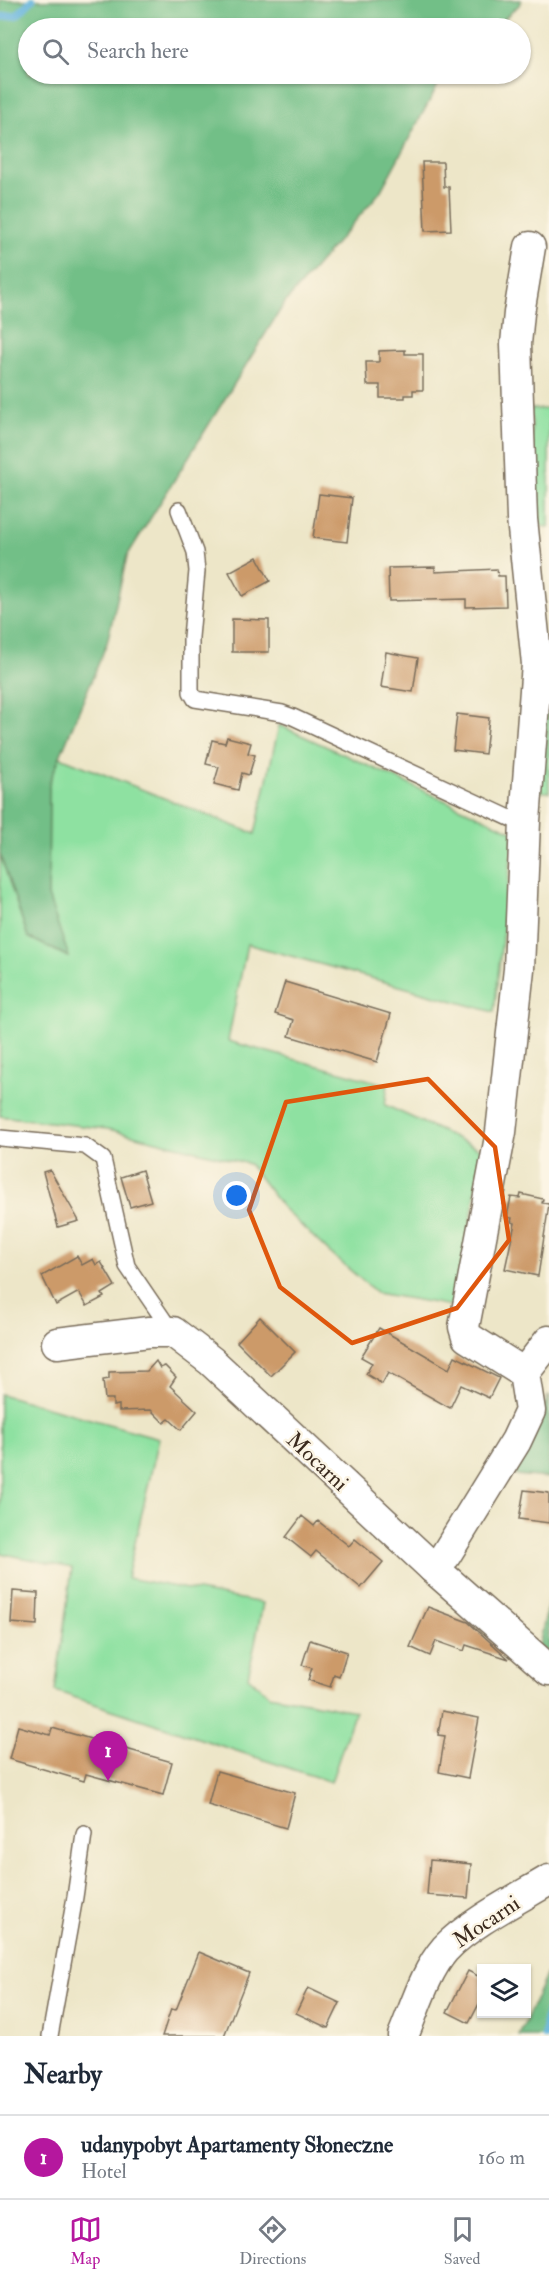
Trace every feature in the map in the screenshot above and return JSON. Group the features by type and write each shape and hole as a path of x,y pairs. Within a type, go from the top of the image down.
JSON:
{"street":[{"path":"524,1373 467,1336 464,1327 501,1132 519,969 525,821 537,664 522,519 516,344 530,247"},
{"path":"57,1343 149,1332 173,1332"},
{"name":"Mocarni","path":"173,1332 211,1361 433,1568 549,1670"},
{"path":"433,1568 445,1556 516,1441 530,1412 524,1373 549,1341"},
{"name":"Mocarni","path":"403,2036 430,1974 446,1949 475,1926 549,1880"}],"lane":[{"path":"179,510 195,552 197,571 191,637 191,692 195,699 282,713 514,820 525,821"},
{"path":"0,1138 85,1146 103,1159 127,1266 173,1332"},
{"path":"50,2036 84,1834"}],"highlighted area":[{"path":"428,1079 495,1147 509,1240 457,1308 352,1343 280,1287 249,1210 286,1102"}],"green space":[{"path":"0,0 521,0 519,5 505,18 18,18 18,84 439,84 380,192 284,304 127,556 107,643 49,783 48,896 69,957 28,937 0,854"},
{"path":"531,409 549,409 549,527 536,526"},
{"path":"549,666 549,792 540,792"},
{"path":"279,725 514,832 494,1012 247,944 228,1041 388,1085 385,1105 482,1150 457,1307 377,1293 329,1252 282,1207 249,1164 108,1129 0,1116 0,854 28,937 68,957 48,896 49,783 60,757 255,834"},
{"path":"0,1394 159,1438 127,1578 263,1603 248,1677 269,1695 355,1711 331,1782 55,1691 72,1568 0,1553"},
{"path":"549,1395 549,1478 515,1475"},
{"path":"549,1599 549,1654 539,1646"},
{"path":"549,1969 549,2036 519,2036 527,2018 531,2018 531,2009"}],"building":[{"path":"422,162 443,162 444,187 449,187 451,230 425,231"},
{"path":"405,350 405,354 423,354 423,390 413,390 413,395 405,395 405,398 380,398 380,385 367,385 366,362 379,362 379,351"},
{"path":"319,494 352,498 347,542 313,538"},
{"path":"257,557 270,581 242,596 229,572"},
{"path":"435,567 435,572 497,569 498,576 505,576 506,606 466,607 466,599 389,601 388,568"},
{"path":"232,619 269,620 269,652 232,652"},
{"path":"386,652 418,658 413,692 381,687"},
{"path":"457,714 489,718 485,754 453,750"},
{"path":"227,737 251,743 248,753 255,755 249,775 242,773 238,790 214,784 219,767 206,764 212,740 225,743"},
{"path":"285,982 391,1014 377,1062 289,1036 294,1020 275,1014"},
{"path":"50,1170 79,1221 58,1227 43,1172"},
{"path":"142,1170 151,1201 130,1207 121,1177"},
{"path":"521,1194 543,1199 542,1203 549,1204 538,1276 505,1269 515,1223 511,1222 512,1218 507,1217 511,1197 520,1198"},
{"path":"77,1256 82,1265 93,1259 96,1265 101,1262 115,1286 102,1294 104,1297 87,1306 79,1292 56,1305 42,1276"},
{"path":"260,1317 295,1352 271,1376 237,1342"},
{"path":"379,1328 449,1369 455,1356 499,1378 489,1398 461,1385 450,1408 388,1373 382,1384 366,1374 372,1363 361,1357"},
{"path":"156,1361 160,1368 165,1366 176,1377 170,1386 197,1411 181,1430 169,1419 164,1423 151,1410 119,1411 119,1405 113,1406 113,1399 105,1399 103,1380 109,1379 109,1372 147,1371"},
{"path":"524,1490 549,1493 549,1523 519,1519"},
{"path":"302,1516 314,1526 318,1521 349,1546 355,1539 383,1562 361,1588 316,1551 311,1557 286,1537"},
{"path":"13,1591 38,1593 37,1625 11,1623"},
{"path":"428,1607 468,1622 509,1659 466,1645 464,1651 436,1641 430,1656 410,1647"},
{"path":"310,1640 347,1652 339,1677 334,1675 330,1687 308,1680 312,1668 302,1665"},
{"path":"442,1711 479,1718 468,1778 439,1772 445,1736 438,1735"},
{"path":"18,1726 50,1735 52,1728 172,1762 163,1795 86,1774 84,1781 9,1759"},
{"path":"217,1771 295,1793 286,1828 208,1805"},
{"path":"430,1860 471,1864 468,1898 427,1895"},
{"path":"199,1952 249,1973 224,2036 162,2036 171,2009 176,2010"},
{"path":"468,1971 477,1976 477,2008 469,2023 447,2012"},
{"path":"308,1988 340,2003 328,2028 296,2013"}],"waterway":[{"path":"0,17 17,15 32,0"},
{"path":"545,2036 549,2010"}],"place":[{"name":"udanypobyt Apartamenty Słoneczne","path":"108,1781"}]}
